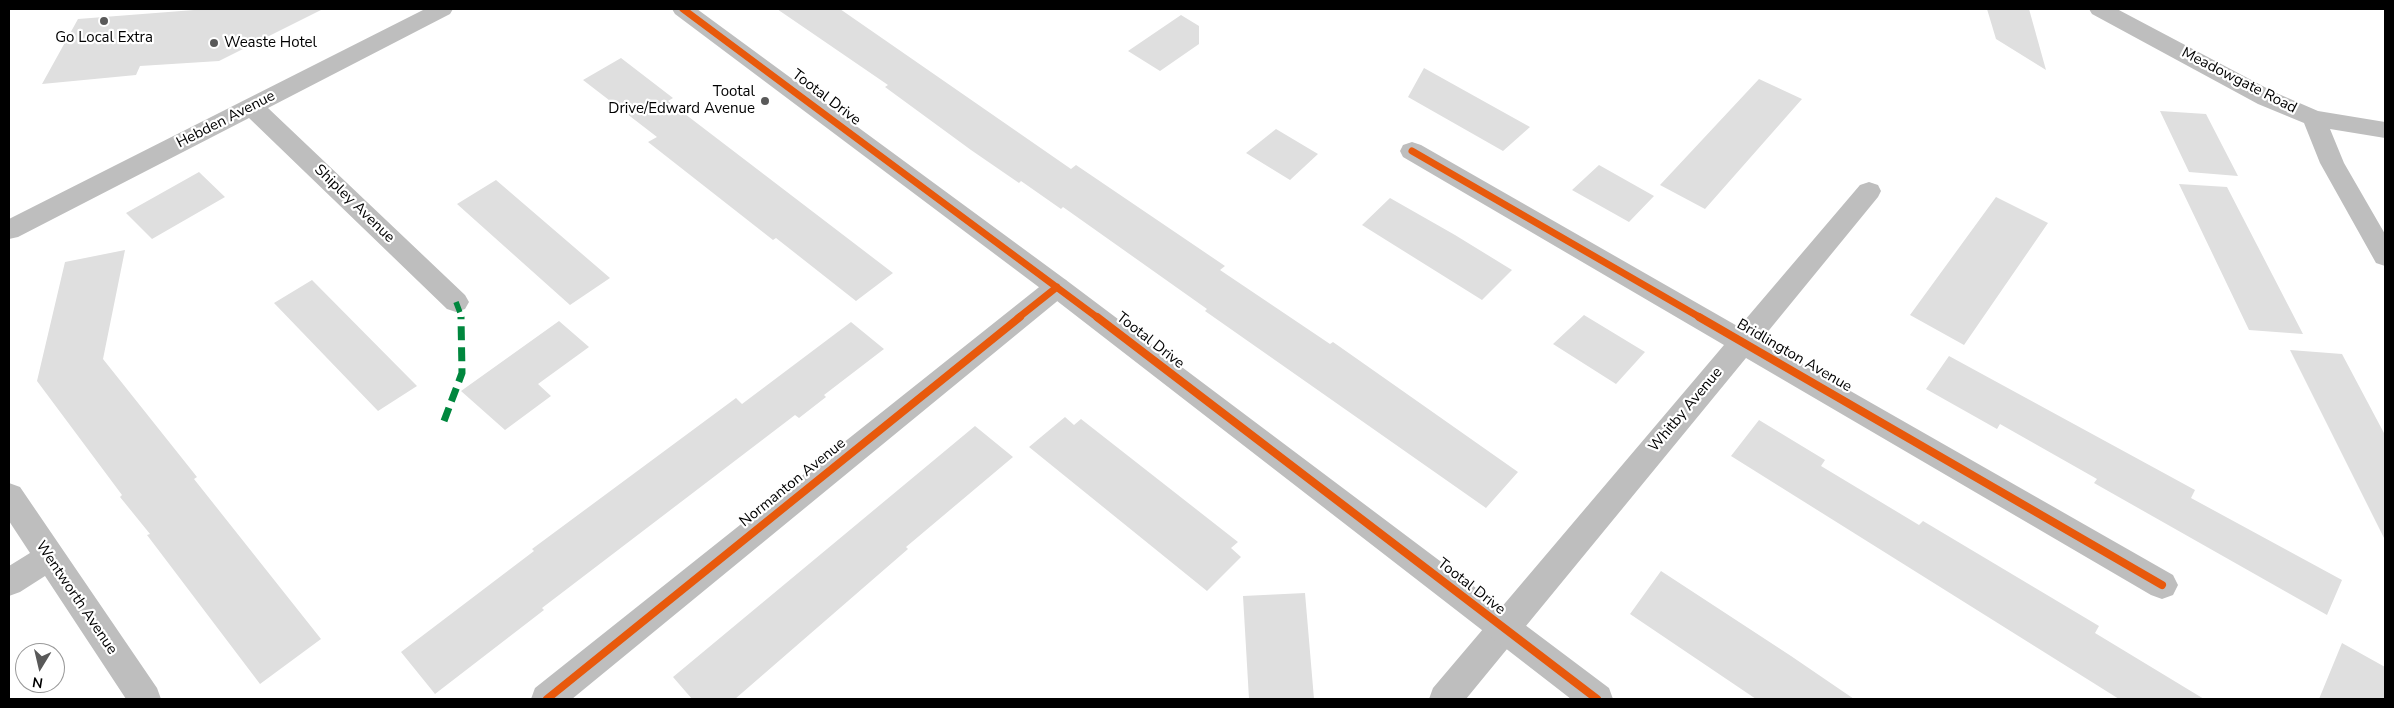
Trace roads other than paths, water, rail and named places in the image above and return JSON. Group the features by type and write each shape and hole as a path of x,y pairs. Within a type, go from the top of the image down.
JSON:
{"street":[{"name":"Hebden Avenue","path":"9,230 442,9"},
{"name":"Tootal Drive","path":"683,9 1057,287 1502,629 1597,699"},
{"name":"Meadowgate Road","path":"2100,9 2266,98 2314,118 2385,130"},
{"name":"Shipley Avenue","path":"252,107 456,302"},
{"path":"2314,118 2332,163 2385,256"},
{"name":"Bridlington Avenue","path":"1412,151 2162,585"},
{"name":"Whitby Avenue","path":"1502,629 1869,191"},
{"name":"Normanton Avenue","path":"546,699 1057,287"},
{"name":"Wentworth Avenue","path":"9,496 48,558 145,699"},
{"path":"9,582 48,558"},
{"path":"1445,699 1502,629"}],"place":[{"name":"Go Local Extra","path":"104,21"},
{"name":"Weaste Hotel","path":"214,43"},
{"name":"Tootal Drive/Edward Avenue","path":"765,101"}]}
